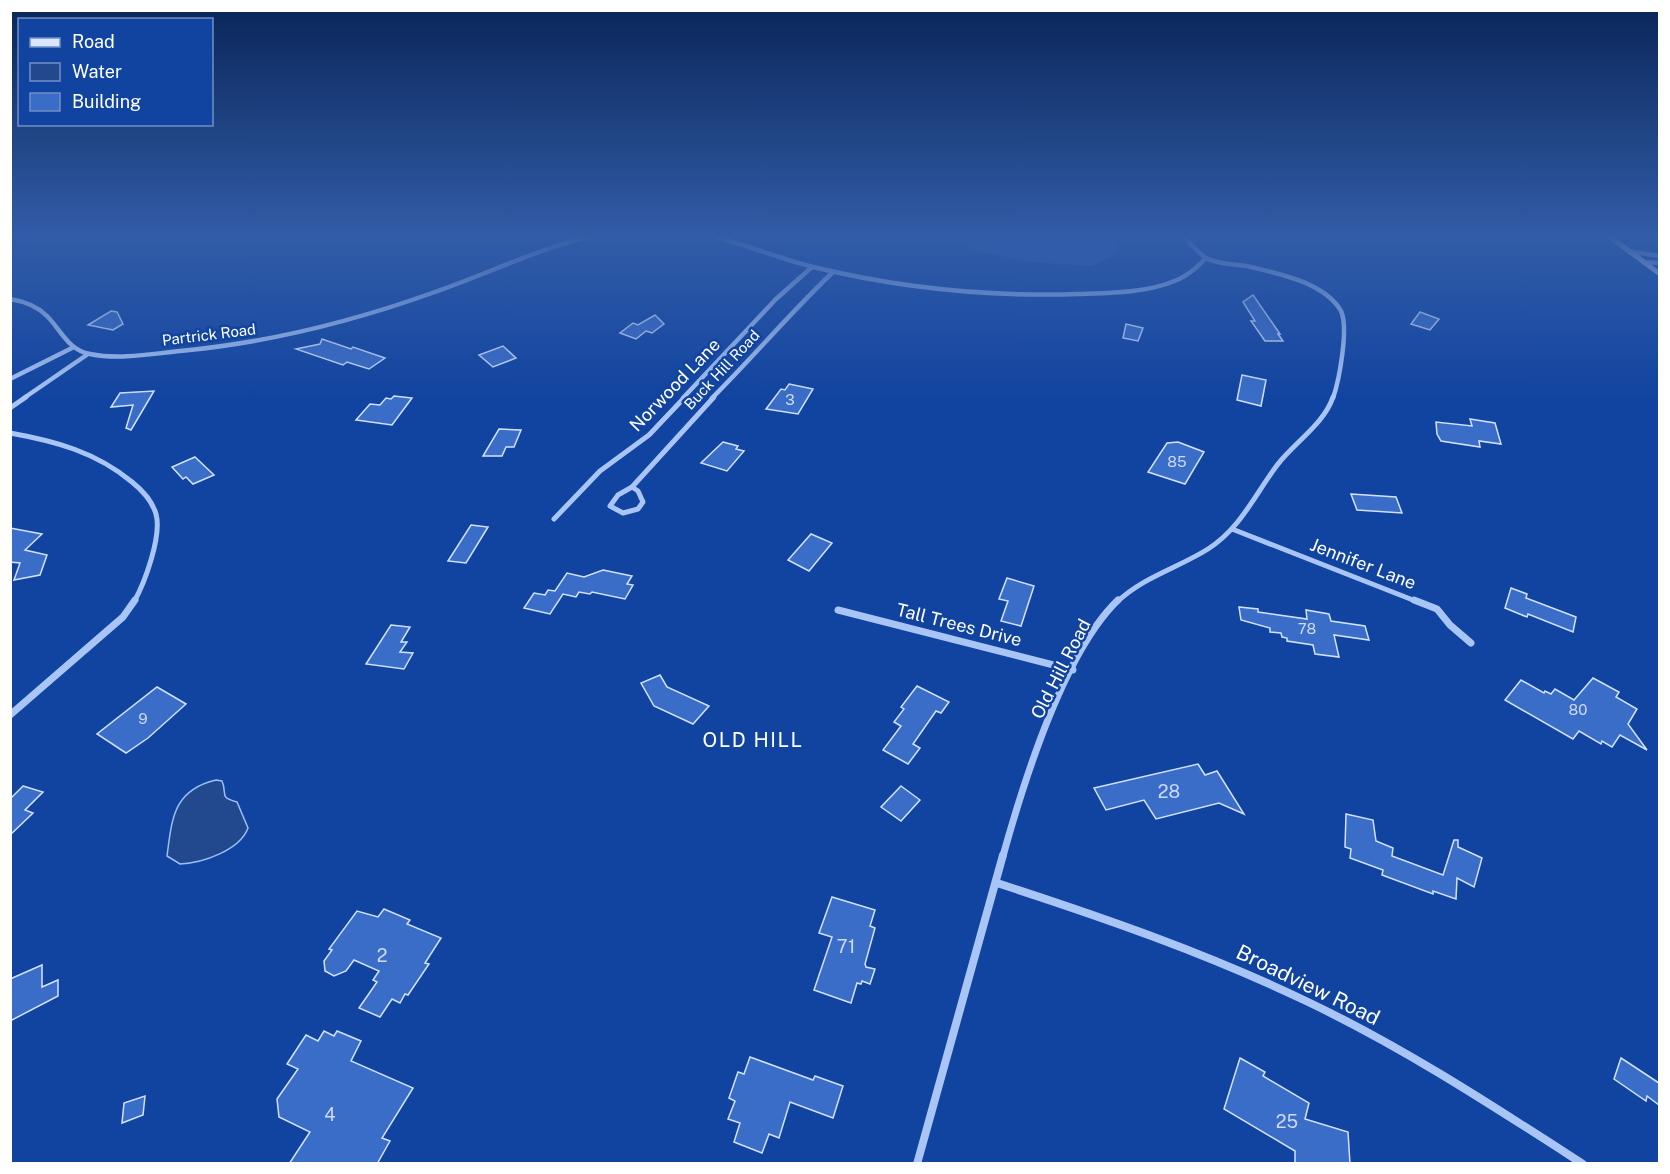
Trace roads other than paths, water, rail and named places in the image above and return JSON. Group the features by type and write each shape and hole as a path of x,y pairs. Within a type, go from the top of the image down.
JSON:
{"street":[{"name":"Partrick Road","path":"72,348 88,354 116,355 189,351 295,335 440,290"},
{"name":"Norwood Lane","path":"554,519 600,471 649,435 786,290"},
{"name":"Buck Hill Road","path":"632,488 638,491 643,502 638,509 623,514 615,511 610,506 612,500 632,488 685,426 814,290"},
{"path":"966,290 1081,294 1138,290"},
{"name":"Old Hill Road","path":"917,1164 1022,793 1073,670 1100,623 1124,595 1146,579 1199,555 1232,530 1279,464 1325,412 1332,400 1337,379 1343,321 1340,310 1312,290"},
{"path":"10,299 29,304 45,314 72,348 38,363 10,380"},
{"path":"10,408 88,354"},
{"path":"10,433 84,450 117,468 148,496 155,508 157,519 151,556 141,591 134,604 123,617 10,715"},
{"name":"Jennifer Lane","path":"1232,530 1437,609 1455,630 1471,643"},
{"name":"Tall Trees Drive","path":"838,610 1073,670"},
{"name":"Broadview Road","path":"997,883 1146,932 1206,956 1320,1008 1395,1047 1583,1164"}],"water":[{"path":"216,780 222,781 225,797 237,802 248,828 237,843 220,854 180,864 167,856 173,818 177,808 191,791"}],"district":[{"name":"OLD HILL","path":"753,740"}]}
